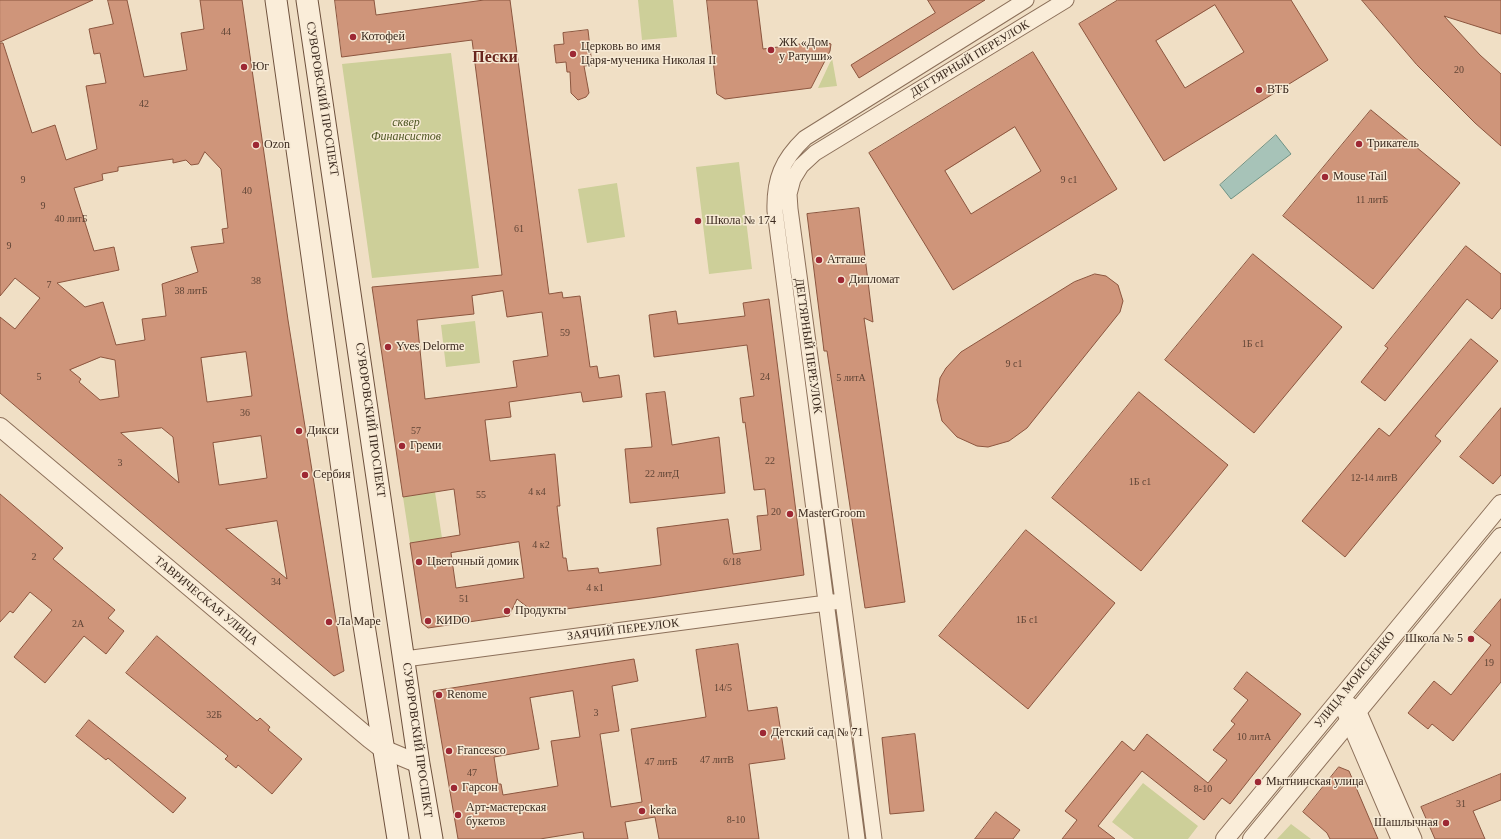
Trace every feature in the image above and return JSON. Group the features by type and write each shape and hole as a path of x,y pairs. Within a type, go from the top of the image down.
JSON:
{"main road":[{"path":"276,0 363,619 398,839"},
{"name":"СУВОРОВСКИЙ ПРОСПЕКТ","path":"307,0 405,659 419,764 432,839"}],"street":[{"name":"ДЕГТЯРНЫЙ ПЕРЕУЛОК","path":"857,839 775,211 775,195 779,176 792,151 805,138 1026,0"},
{"name":"ДЕГТЯРНЫЙ ПЕРЕУЛОК","path":"874,839 789,194 793,179 801,166 815,153 1066,0"},
{"name":"ТАВРИЧЕСКАЯ УЛИЦА","path":"0,427 384,749 419,764"},
{"name":"УЛИЦА МОИСЕЕНКО","path":"1225,839 1501,504"},
{"name":"УЛИЦА МОИСЕЕНКО","path":"1252,839 1501,536"},
{"name":"ЗАЯЧИЙ ПЕРЕУЛОК","path":"405,659 842,601"},
{"path":"1340,698 1353,716 1414,839"},
{"path":"1353,716 1399,839"}],"green space":[{"path":"638,0 673,0 677,37 642,40"},
{"name":"сквер Финансистов","path":"451,53 479,268 372,278 342,64"},
{"path":"832,58 837,86 818,88"},
{"path":"739,162 752,269 709,274 696,167"},
{"path":"617,183 625,237 587,243 578,189"},
{"path":"475,321 480,363 446,367 441,325"},
{"path":"435,492 442,538 410,543 403,497"},
{"path":"1143,783 1198,826 1188,839 1134,839 1112,822"},
{"path":"1291,824 1311,839 1277,839"}],"shaded area":[{"path":"1276,135 1291,154 1231,199 1220,185"}],"building":[{"path":"0,0 93,0 0,42"},
{"path":"108,0 127,0 144,77 187,70 181,33 204,29 200,0 242,0 288,320 344,671 334,676 0,393 0,317 15,329 40,298 15,278 0,296 0,43 3,43 32,133 55,125 66,160 97,149 86,86 106,83 100,53 94,54 89,29 113,24","holes":["205,152 221,169 228,228 222,229 224,243 191,247 198,272 162,284 166,316 142,319 145,340 116,345 103,302 85,307 57,283 119,270 114,247 94,251 74,188 103,180 102,174 118,171 118,167 173,159 173,163 186,160 191,165 198,164","246,352 252,396 207,402 201,358","101,357 115,360 119,397 100,400 79,382 81,379 70,370","162,428 173,437 179,483 121,433","261,436 267,478 219,485 213,443","277,521 287,579 226,529"]},
{"path":"335,0 374,0 376,15 484,0 510,0 549,294 562,292 563,298 580,296 590,367 597,366 599,378 619,375 622,397 583,402 581,392 509,402 511,417 485,420 490,461 555,454 560,506 557,506 563,558 566,558 568,571 598,568 599,573 661,565 657,528 728,519 733,554 761,550 757,516 768,515 765,489 754,490 745,422 743,423 740,398 754,396 747,345 654,357 649,315 676,311 678,324 745,316 743,303 769,299 804,575 650,598 535,613 517,599 509,616 428,628 422,623 410,543 460,535 454,489 403,497 372,287 502,275 472,40 342,57","holes":["503,291 507,317 542,312 548,356 513,361 517,387 425,399 417,320 474,314 472,296","519,542 524,578 456,588 451,553"]},
{"name":"ЖК «Дом у Ратуши»","path":"707,0 757,0 763,49 823,41 831,44 830,51 811,88 725,99 717,94"},
{"path":"928,0 985,0 859,78 851,65 935,13"},
{"path":"1118,0 1291,0 1328,60 1164,161 1079,24","holes":["1215,5 1244,52 1185,88 1156,41"]},
{"path":"1362,0 1501,0 1501,34 1444,16 1480,55 1501,74 1501,146 1475,123 1417,65"},
{"name":"Церковь во имя Царя-мученика Николая II","path":"588,30 592,65 584,66 589,93 586,97 578,100 571,93 570,72 567,72 566,62 556,63 554,45 564,44 563,33"},
{"path":"1033,52 1117,189 953,290 869,153","holes":["1015,127 1041,171 971,214 945,171"]},
{"path":"1371,110 1460,183 1373,289 1283,216"},
{"path":"859,208 873,322 864,318 905,602 865,608 827,351 824,351 807,214"},
{"path":"1466,246 1501,274 1501,308 1492,319 1467,299 1385,401 1361,382 1388,348 1385,346"},
{"path":"1253,254 1342,327 1254,433 1165,360"},
{"path":"1095,274 1106,276 1118,285 1123,301 1120,312 1027,428 1009,441 988,447 977,446 957,437 942,421 937,400 940,378 946,368 961,352 1074,282"},
{"path":"1471,339 1498,361 1435,436 1441,441 1345,557 1302,521 1379,428 1389,436"},
{"path":"665,392 672,445 719,437 725,493 630,503 625,449 652,447 646,394"},
{"path":"1139,392 1228,465 1141,571 1052,498"},
{"path":"1501,408 1501,475 1493,484 1460,457"},
{"path":"0,494 63,548 53,559 115,610 108,618 124,631 106,654 84,636 45,683 14,657 52,610 30,592 13,613 10,611 0,622"},
{"path":"1026,530 1115,603 1028,709 939,636"},
{"path":"1501,599 1501,682 1453,741 1432,724 1428,729 1408,713 1434,681 1451,695 1491,645 1474,632"},
{"path":"157,636 257,721 260,718 270,727 268,730 302,759 272,794 238,765 236,768 225,759 228,756 126,673"},
{"path":"738,644 748,711 777,707 785,759 749,764 759,839 659,839 655,817 625,822 628,839 584,839 583,832 540,839 458,839 433,691 634,659 638,681 612,686 619,731 600,734 611,807 642,802 631,729 706,717 696,650","holes":["573,691 580,737 551,741 558,786 503,795 501,784 498,784 494,757 539,749 530,698"]},
{"path":"1247,672 1301,714 1230,804 1222,798 1204,820 1142,771 1098,826 1115,839 1062,839 1077,820 1065,811 1122,741 1134,751 1147,734 1208,783 1227,760 1213,750 1235,724 1231,721 1248,700 1234,689"},
{"path":"89,720 186,798 173,813 108,758 106,760 76,736"},
{"path":"915,734 924,811 890,814 882,738"},
{"path":"1339,767 1349,771 1378,839 1330,839 1327,833 1303,812"},
{"path":"1501,774 1501,800 1473,811 1485,839 1435,839 1421,807"},
{"path":"996,812 1020,830 1013,839 975,839"}],"place":[{"name":"Котофей","path":"353,37"},
{"name":"ЖК «Дом у Ратуши»","path":"771,50"},
{"name":"Церковь во имя Царя-мученика Николая II","path":"573,54"},
{"name":"Юг","path":"244,67"},
{"name":"ВТБ","path":"1259,90"},
{"name":"Трикатель","path":"1359,144"},
{"name":"Ozon","path":"256,145"},
{"name":"Mouse Tail","path":"1325,177"},
{"name":"Школа № 174","path":"698,221"},
{"name":"Атташе","path":"819,260"},
{"name":"Дипломат","path":"841,280"},
{"name":"Yves Delorme","path":"388,347"},
{"name":"Дикси","path":"299,431"},
{"name":"Греми","path":"402,446"},
{"name":"Сербия","path":"305,475"},
{"name":"MasterGroom","path":"790,514"},
{"name":"Цветочный домик","path":"419,562"},
{"name":"Продукты","path":"507,611"},
{"name":"КИDO","path":"428,621"},
{"name":"Ла Маре","path":"329,622"},
{"name":"Школа № 5","path":"1471,639"},
{"name":"Renome","path":"439,695"},
{"name":"Детский сад № 71","path":"763,733"},
{"name":"Francesco","path":"449,751"},
{"name":"Мытнинская улица","path":"1258,782"},
{"name":"Гарсон","path":"454,788"},
{"name":"kerka","path":"642,811"},
{"name":"Арт-мастерская букетов","path":"458,815"},
{"name":"Шашлычная","path":"1446,823"}],"district":[{"name":"Пески","path":"495,58"}]}
